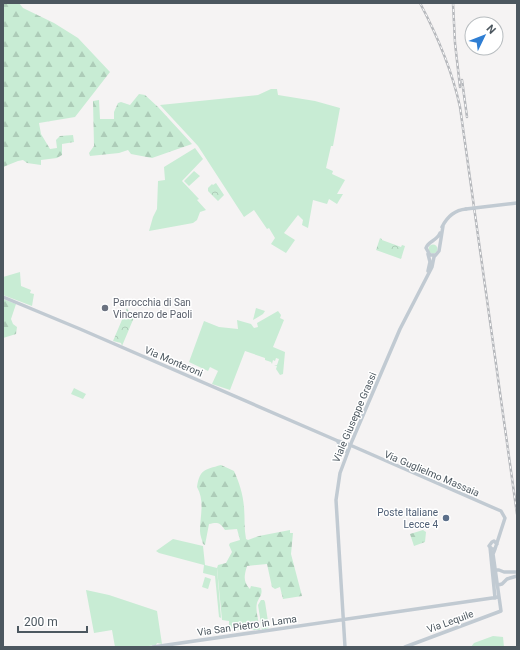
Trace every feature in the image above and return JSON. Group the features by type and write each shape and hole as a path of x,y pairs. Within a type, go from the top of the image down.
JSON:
{"main road":[{"path":"439,246 433,242 438,238 443,226 454,212 466,209 517,203"},
{"name":"Viale Giuseppe Grassi","path":"345,647 336,500 340,473 347,452 400,329 432,267 435,255 439,251 443,226"},
{"name":"Viale Giuseppe Grassi","path":"428,275 430,262 426,248 430,242 433,242"},
{"path":"428,253 435,255"},
{"name":"Via Monteroni","path":"3,297 350,445"},
{"name":"Via Monteroni","path":"338,441 347,452"},
{"name":"Via Guglielmo Massaia","path":"350,445 501,512 505,518 499,535"},
{"path":"497,597 498,585 490,543 499,535"},
{"path":"497,597 493,583 494,554 499,535"},
{"path":"493,541 497,544"},
{"path":"490,547 495,549"},
{"path":"494,559 498,566 506,573"},
{"path":"494,570 506,573 517,572"},
{"path":"493,583 498,585 502,584 507,579 517,576"},
{"name":"Via San Pietro in Lama","path":"154,647 497,597"},
{"name":"Via Lequile","path":"405,647 501,612 497,597"}],"green space":[{"path":"3,3 19,3 23,8 54,23 78,38 110,72 75,117 39,123 41,134 50,149 57,148 56,140 60,136 73,135 74,142 62,144 62,155 57,158 41,160 41,165 27,163 23,160 3,167"},
{"path":"271,89 277,89 278,95 315,101 340,108 333,146 331,146 326,168 333,171 332,174 345,180 337,194 343,194 337,204 329,199 327,204 313,200 308,228 302,225 303,220 298,215 284,233 295,240 286,253 271,244 275,238 254,210 244,217 198,146 160,105 258,95"},
{"path":"139,94 145,95 158,107 192,144 152,158 131,154 128,150 119,153 90,156 89,153 94,146 93,101 99,100 100,119 114,119 114,112 118,103 121,102 130,105"},
{"path":"195,148 203,159 182,181 199,199 197,200 206,210 200,212 197,220 193,223 149,231 157,209 158,181 165,180 164,167"},
{"path":"194,171 200,176 189,186 184,181"},
{"path":"216,183 224,195 218,201 208,191 208,188 212,184 213,185"},
{"path":"380,238 401,247 402,245 405,246 401,259 376,250"},
{"path":"433,244 438,249 433,254 428,249"},
{"path":"20,272 21,286 31,290 30,293 34,294 32,306 3,295 3,277"},
{"path":"3,299 16,304 11,319 13,324 17,327 16,334 3,338"},
{"path":"127,308 133,315 135,315 122,346 121,343 113,341"},
{"path":"256,308 265,311 253,320"},
{"path":"278,311 281,315 280,318 284,320 273,347 285,352 283,374 280,375 276,369 277,366 274,365 277,365 279,359 276,358 275,361 273,360 272,364 271,362 265,360 265,358 245,351 230,390 212,384 218,371 210,367 208,371 189,362 204,321 219,327 238,329 237,320 251,324 254,328 258,327 257,323"},
{"path":"74,388 86,394 83,399 71,394"},
{"path":"221,465 234,471 239,484 242,493 246,539 248,540 259,536 290,530 290,533 293,533 291,554 302,596 283,599 280,587 275,589 272,587 267,564 247,566 245,573 246,584 250,589 251,586 261,588 261,594 257,606 260,630 229,628 229,621 222,620 217,568 218,565 226,563 232,552 229,545 230,543 240,540 237,529 225,530 222,525 212,523 209,524 205,545 203,544 201,536 202,509 201,498 197,487 198,481 201,473 207,469"},
{"path":"423,530 426,532 425,542 414,546 410,534"},
{"path":"173,539 203,546 205,565 217,568 221,618 219,617 215,576 203,573 204,565 156,551"},
{"path":"205,577 211,579 208,589 202,587"},
{"path":"86,590 109,595 157,611 162,644 157,643 156,645 142,647 115,647 112,630 94,633"},
{"path":"261,600 264,600 265,602 269,628 262,630 258,605"},
{"path":"493,636 503,637 504,647 471,647 474,643"}],"railway":[{"path":"420,3 444,54 460,107 517,514"},
{"path":"453,3 455,43 460,87"},
{"path":"462,80 467,117"}],"place":[{"name":"Parrocchia di San Vincenzo de Paoli","path":"105,308"},
{"name":"Poste Italiane Lecce 4","path":"446,518"}]}
